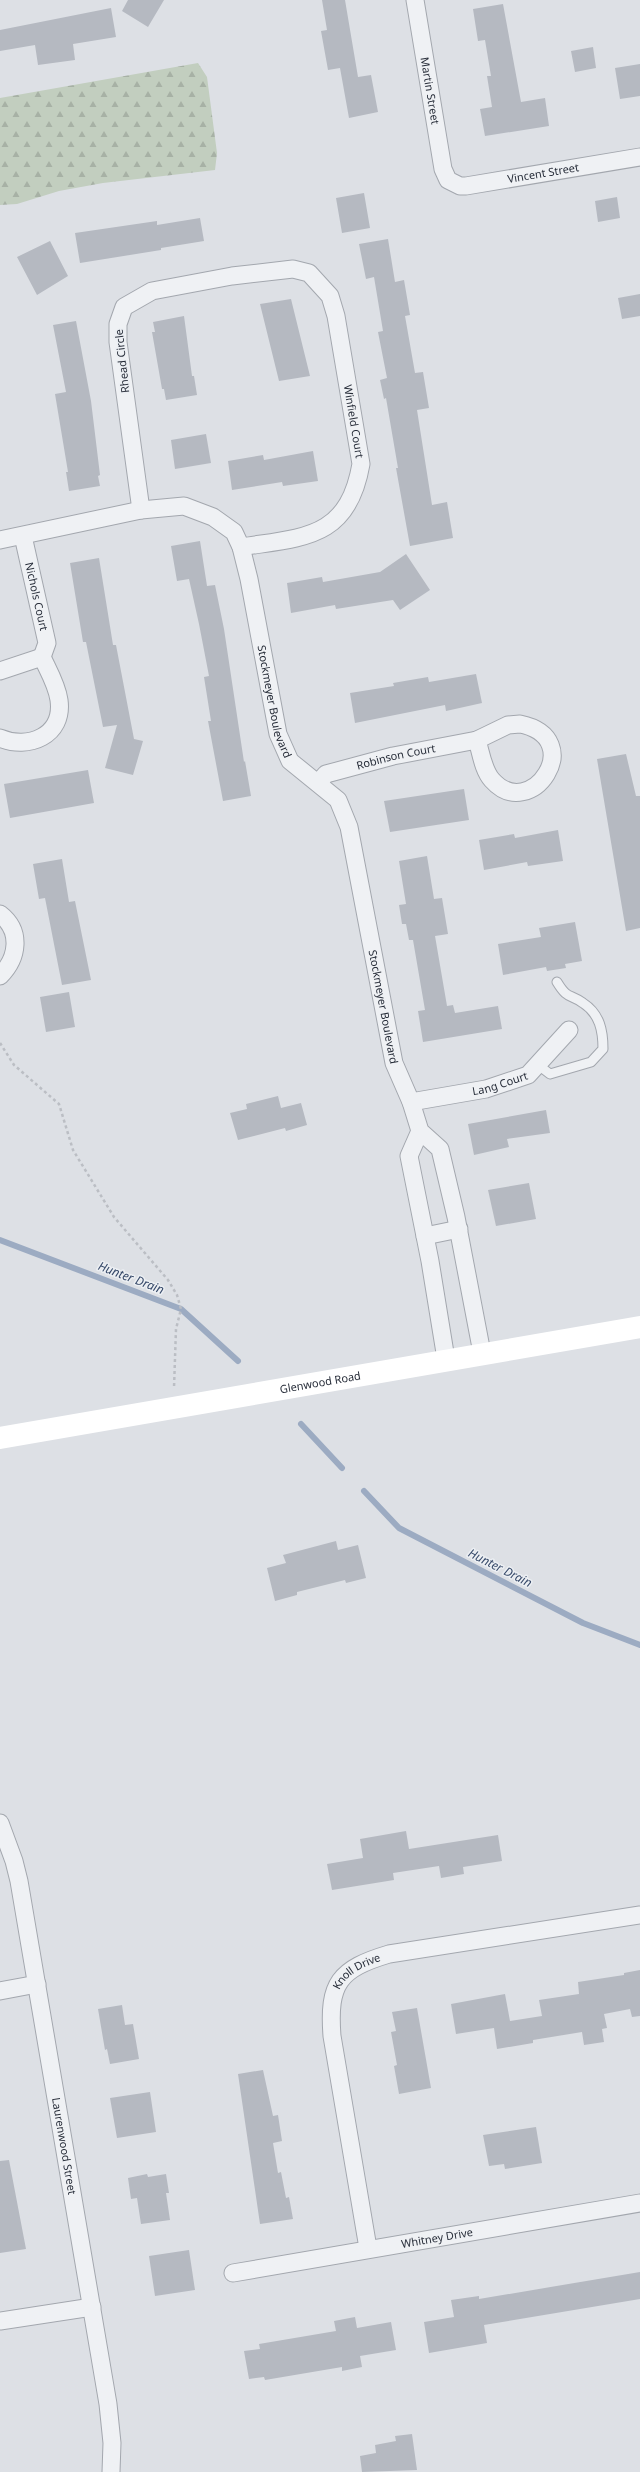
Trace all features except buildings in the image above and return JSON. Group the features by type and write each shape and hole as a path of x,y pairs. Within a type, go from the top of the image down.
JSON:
{"street":[{"name":"Martin Street","path":"415,0 443,169 448,180"},
{"name":"Vincent Street","path":"448,180 460,186 466,186 640,157"},
{"name":"Rhead Circle","path":"141,510 118,342 118,324 124,307 152,291 271,271 293,269 309,273"},
{"name":"Winfield Court","path":"241,547 308,536 330,524 340,514 349,504 357,484 361,464 336,316 330,296 309,273"},
{"name":"Stockmeyer Boulevard","path":"0,540 141,510 184,506 213,517 234,532 241,547 249,579 278,734 290,761 338,800 349,827 394,1063 411,1102 420,1131"},
{"name":"Nichols Court","path":"23,536 47,643 42,657"},
{"path":"0,671 42,657 59,701 58,713 54,724 46,734 35,741 24,744 11,743 0,738"},
{"name":"Robinson Court","path":"318,783 326,774 392,756 477,740 508,725 520,724 531,726 541,732 548,741 552,753 552,764 548,774 532,789 510,791 492,780 486,770 477,740"},
{"path":"0,914 13,930 16,943 14,956 8,967 0,976"},
{"name":"Lang Court","path":"411,1102 486,1089 528,1075 569,1030"},
{"path":"446,1359 425,1236 409,1156 420,1131 440,1149 459,1229 482,1352"},
{"path":"425,1236 459,1229"},
{"name":"Glenwood Road","path":"0,1438 178,1408 482,1352 640,1326"},
{"name":"Laurenwood Street","path":"0,1823 14,1861 37,1984 92,2307 108,2404 112,2443 110,2472"},
{"name":"Knoll Drive","path":"368,2248 332,2036 331,2015 338,1983 350,1969 389,1954 640,1915"},
{"path":"0,1991 37,1984"},
{"name":"Whitney Drive","path":"233,2272 640,2203"},
{"path":"0,2322 92,2307"}],"lane":[{"path":"537,1064 550,1074 591,1062 603,1049 603,1031 592,1010 582,1002 565,995 557,982"}],"path":[{"path":"0,1043 14,1065 59,1104 73,1150 114,1217 168,1280 177,1295 181,1308 176,1329 174,1388 178,1408"}],"green space":[{"path":"198,63 207,77 217,153 215,170 103,183 59,191 17,204 0,205 0,98"}],"waterway":[{"name":"Hunter Drain","path":"0,1240 181,1309 238,1361"},
{"name":"Hunter Drain","path":"301,1424 342,1468"},
{"name":"Hunter Drain","path":"364,1491 399,1528 583,1623 640,1645"}]}
